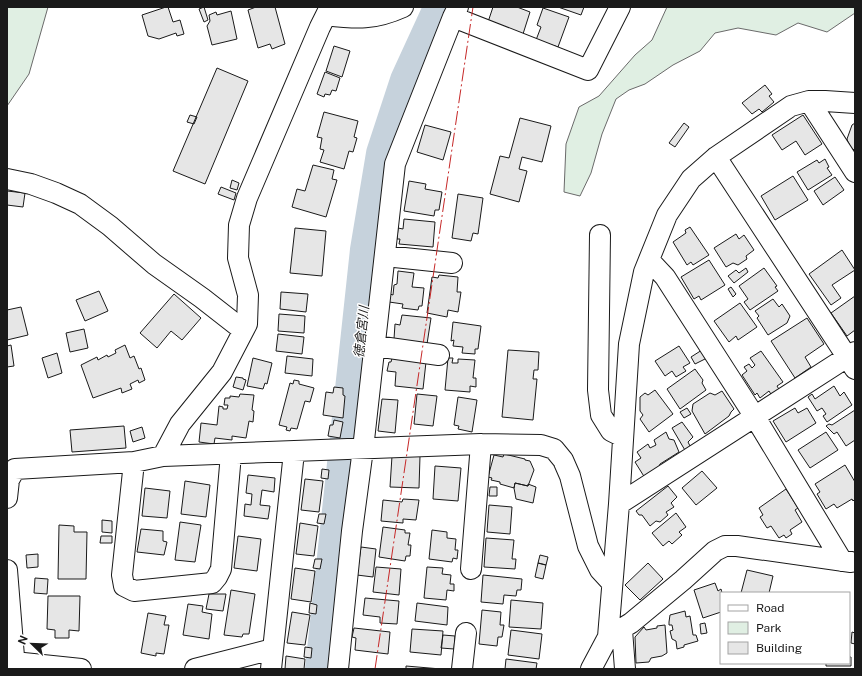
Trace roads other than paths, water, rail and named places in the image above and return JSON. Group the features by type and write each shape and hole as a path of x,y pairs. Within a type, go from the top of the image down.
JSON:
{"street":[{"path":"163,456 180,424 222,372 247,324 248,295 238,258 239,225 250,190 283,110 328,11 365,19 389,14 403,7"},
{"path":"338,669 352,531 363,449 395,164 455,12 588,70 620,7"},
{"path":"625,669 615,634 612,583 619,504 629,344 644,272 671,209 691,179 716,157 791,106 809,101 855,103"},
{"path":"809,101 855,172"},
{"path":"619,504 755,417 852,359 716,157"},
{"path":"7,179 31,184 56,193 85,207 110,226 154,264 244,330"},
{"path":"600,235 598,390 600,415 611,431 623,438"},
{"path":"385,256 452,263"},
{"path":"649,260 666,277 849,562"},
{"path":"375,346 439,355"},
{"path":"471,569 481,444"},
{"path":"7,498 9,480 15,469 134,462 163,456 481,444 541,445 554,449 563,460 570,476 588,546 600,570 612,583"},
{"path":"271,669 294,452"},
{"path":"134,462 122,575 124,586 134,591 212,583 217,577 221,569 231,454"},
{"path":"591,669 615,634 684,580 715,551 725,546 737,546 849,562"},
{"path":"7,570 14,665 81,669"},
{"path":"462,669 466,633"},
{"path":"195,669 273,649"}],"waterway":[{"name":"徳倉宮川","path":"325,669 370,250 386,154 410,81 444,7"}]}
